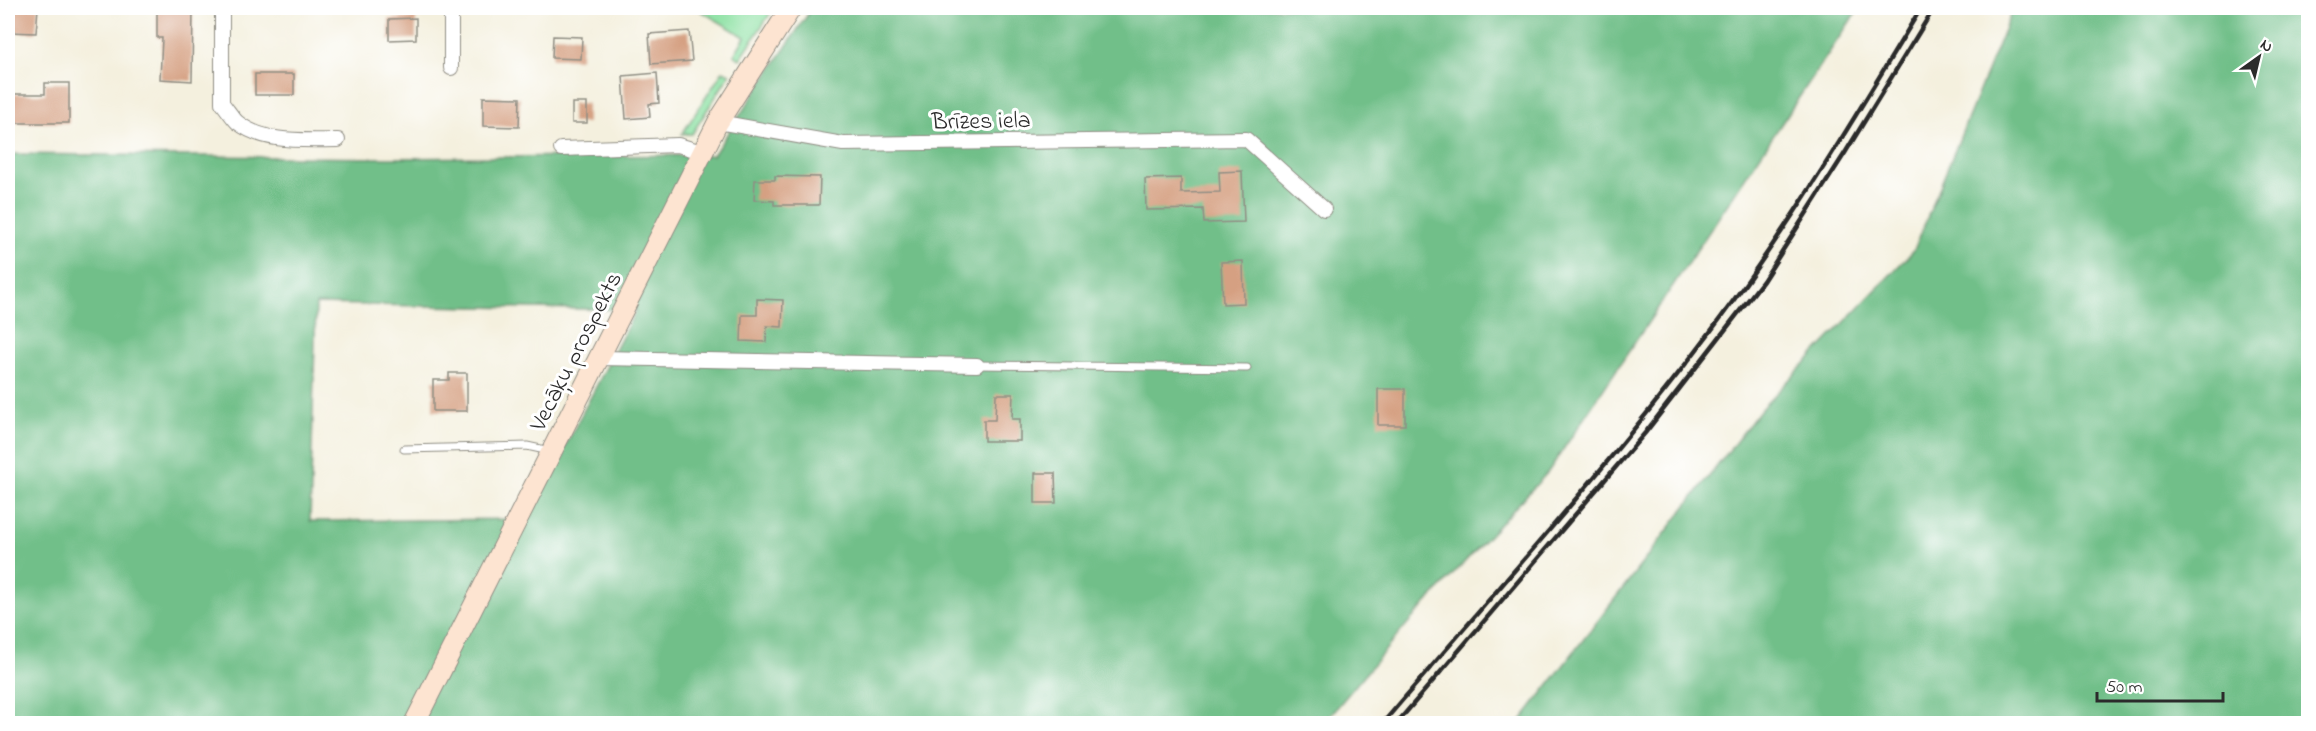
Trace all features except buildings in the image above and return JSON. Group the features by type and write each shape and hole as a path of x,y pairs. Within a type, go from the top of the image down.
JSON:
{"main road":[{"name":"Vecāķu prospekts","path":"414,723 702,152 718,122 791,8"}],"street":[{"path":"222,8 222,103 238,122 260,134 286,140 338,140"},
{"path":"451,8 451,68"},
{"name":"Brīzes iela","path":"718,122 843,144 1246,140 1324,209"},
{"path":"561,149 678,145 702,152"},
{"path":"600,358 977,365"}],"lane":[{"path":"977,365 1247,368"},
{"path":"405,449 527,446 553,451"}],"green space":[{"path":"696,8 774,8 740,59 734,55 745,37"},
{"path":"812,8 1859,8 1548,472 1409,622 1324,723 8,724 8,154 389,158 713,155","holes":["316,304 636,310 527,519 310,521"]},
{"path":"2013,8 2308,8 2308,723 1519,723 1761,409 1914,250"},
{"path":"723,71 730,74 692,134 682,134"}],"railway":[{"path":"1382,724 1599,472 1722,316 1800,203 1921,8"},
{"path":"1396,724 1645,433 1763,281 1934,8"}]}
